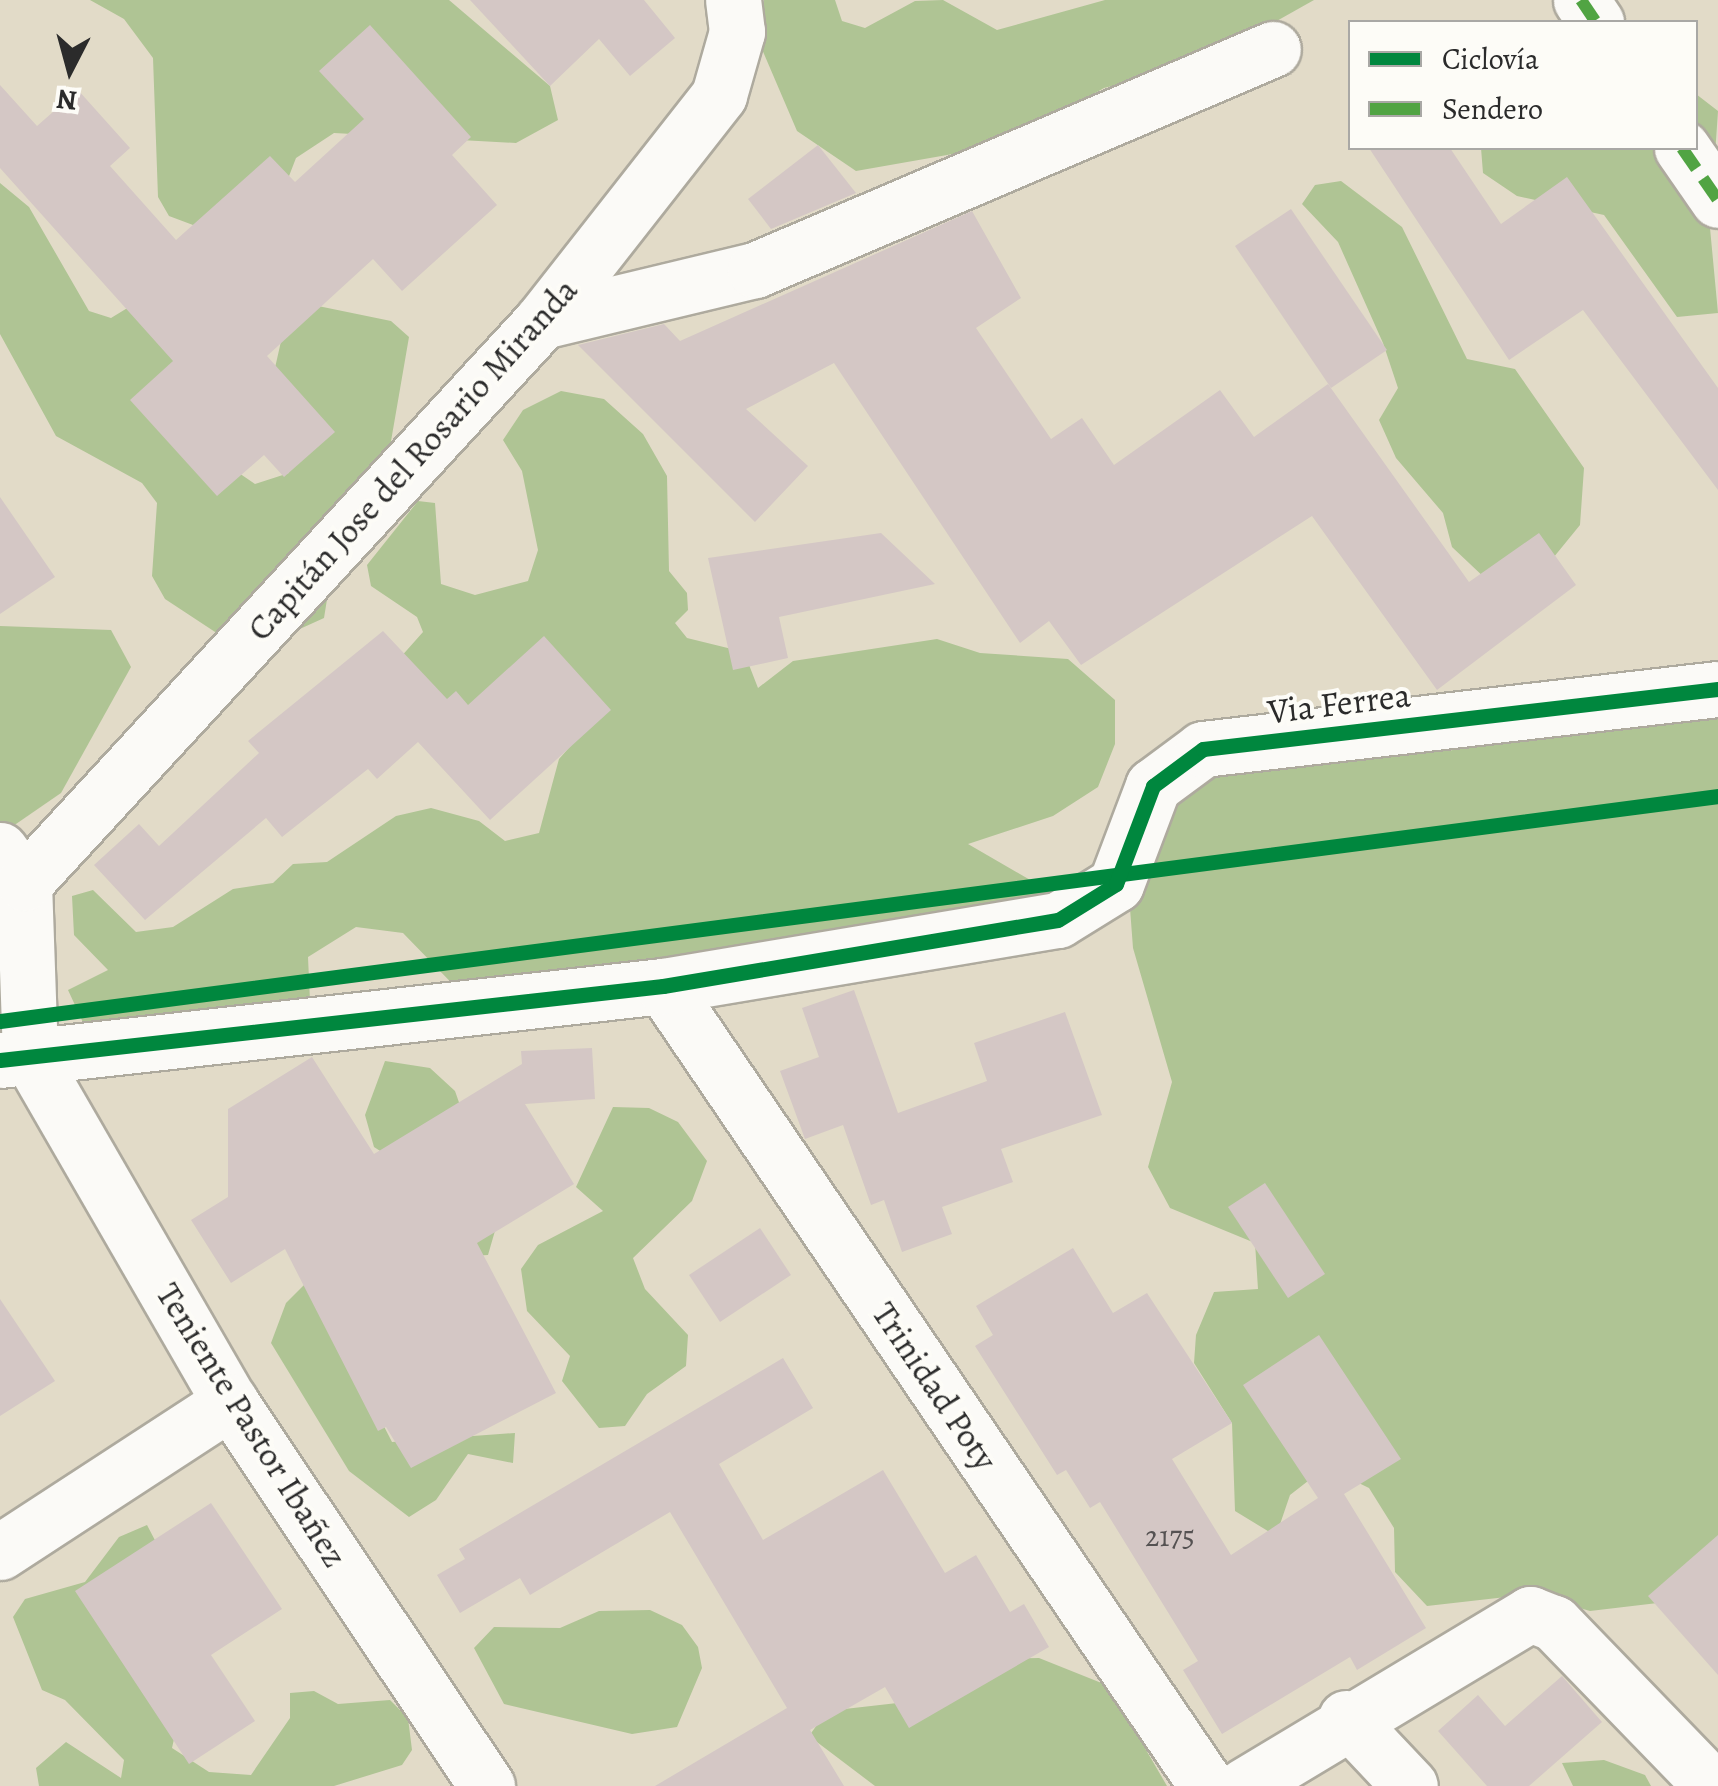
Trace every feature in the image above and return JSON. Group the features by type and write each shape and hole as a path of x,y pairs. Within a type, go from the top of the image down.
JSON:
{"street":[{"name":"Capitán Jose del Rosario Miranda","path":"12,867 542,321 719,96 738,32 734,0"},
{"path":"542,321 755,270 1273,49"},
{"path":"1683,150 1718,200"},
{"name":"Via Ferrea","path":"664,986 1058,920 1116,884 1154,786 1203,748 1718,689"},
{"path":"12,867 15,1058 664,986"},
{"name":"Trinidad Poty","path":"664,986 1207,1786"},
{"name":"Teniente Pastor Ibañez","path":"15,1058 230,1402 487,1786"},
{"path":"0,1552 230,1402"},
{"path":"1244,1786 1346,1718 1530,1614 1554,1623 1712,1786"},
{"path":"1346,1718 1410,1786"}],"green space":[{"path":"90,0 449,0 550,86 558,120 516,143 334,133 296,158 279,202 193,225 169,216 158,197 153,58 124,19"},
{"path":"764,0 835,0 842,21 865,28 915,1 943,0 997,30 1105,0 1314,0 1198,65 1104,88 1004,145 856,171 797,131 761,47"},
{"path":"1698,96 1718,111 1710,228 1718,313 1677,317 1604,215 1517,196 1483,173 1481,150 1698,150"},
{"path":"1341,181 1402,227 1467,359 1515,369 1584,468 1580,525 1549,563 1487,580 1452,547 1443,513 1396,458 1379,420 1398,388 1383,343 1338,242 1302,204 1315,185"},
{"path":"0,183 29,207 89,311 111,318 152,293 236,471 255,484 289,473 272,381 282,337 318,306 391,321 409,337 390,447 335,550 324,618 247,653 165,599 152,576 157,503 142,483 56,436 0,334"},
{"path":"561,391 604,399 643,434 667,476 669,571 687,593 688,610 675,623 687,638 744,652 758,688 793,661 937,639 980,653 1068,659 1115,700 1115,744 1098,787 1053,816 968,844 1056,895 1027,909 885,921 702,973 472,1004 403,933 356,927 308,957 310,1001 87,1031 68,990 108,970 74,935 72,896 93,890 136,932 173,927 233,889 273,883 293,864 327,862 396,816 431,808 479,821 505,841 539,833 559,759 583,732 488,740 399,659 423,632 417,617 371,586 367,565 418,501 435,503 441,584 475,595 528,581 538,550 522,471 503,440 523,410"},
{"path":"0,626 111,630 131,667 61,793 0,835"},
{"path":"1718,677 1718,1565 1683,1600 1590,1611 1532,1594 1427,1606 1395,1572 1394,1528 1369,1488 1326,1467 1290,1495 1276,1536 1235,1511 1232,1423 1194,1363 1196,1335 1214,1292 1258,1289 1255,1243 1170,1208 1148,1167 1172,1082 1133,948 1124,829 1227,728 1449,751"},
{"path":"385,1061 430,1068 455,1091 499,1217 488,1255 470,1256 413,1172 374,1147 365,1115"},
{"path":"613,1107 649,1108 678,1122 707,1161 692,1201 633,1258 645,1289 688,1335 686,1366 647,1394 625,1426 599,1428 562,1381 570,1356 527,1311 521,1269 538,1245 603,1211 576,1187"},
{"path":"309,1280 392,1442 515,1433 513,1463 468,1454 436,1500 409,1517 349,1471 271,1343 286,1303"},
{"path":"147,1525 158,1546 178,1721 172,1748 209,1772 251,1775 290,1718 290,1693 314,1691 338,1704 390,1700 408,1718 412,1750 402,1765 334,1786 39,1786 36,1768 66,1742 121,1778 124,1760 65,1700 42,1690 13,1617 25,1599 85,1582 119,1537"},
{"path":"650,1610 682,1625 698,1647 702,1668 677,1727 632,1734 504,1704 474,1648 494,1627 560,1628 599,1611"},
{"path":"1039,1658 1109,1686 1167,1786 875,1786 809,1736 827,1711 915,1701 995,1659"},
{"path":"1604,1760 1645,1775 1651,1786 1573,1786 1562,1763"}],"building":[{"path":"470,0 644,0 675,38 630,76 599,39 550,86"},
{"path":"370,25 471,137 452,155 497,205 402,291 373,259 267,356 335,432 284,477 264,455 217,496 130,400 173,361 0,168 0,85 37,126 78,90 130,148 110,166 176,240 270,156 295,182 364,119 319,71"},
{"path":"818,145 856,193 771,229 748,199"},
{"path":"1370,150 1451,150 1501,224 1567,177 1718,388 1718,490 1583,310 1509,360"},
{"path":"1291,209 1387,350 1331,388 1235,246"},
{"path":"972,211 1021,298 976,328 1051,439 1082,418 1114,465 1220,390 1254,437 1328,384 1469,582 1539,533 1576,585 1437,690 1312,516 1081,665 1049,621 1020,643 834,363 746,409 808,466 755,522 578,345 664,324 680,341"},
{"path":"0,497 55,577 0,614"},
{"path":"881,533 935,584 779,617 788,658 733,670 708,558"},
{"path":"383,631 447,699 456,691 468,705 544,636 611,710 490,820 418,742 377,779 368,769 282,837 266,818 145,920 94,865 139,824 159,846 259,753 248,741"},
{"path":"854,990 898,1113 987,1081 974,1043 1065,1012 1102,1115 1001,1149 1013,1182 942,1207 952,1234 902,1252 884,1200 871,1205 843,1125 805,1139 780,1071 819,1057 802,1008"},
{"path":"592,1048 595,1099 525,1104 574,1184 477,1243 556,1393 411,1468 386,1427 378,1431 285,1249 231,1283 191,1220 228,1197 228,1109 312,1057 374,1154 522,1064 521,1051"},
{"path":"1265,1183 1325,1274 1288,1298 1228,1207"},
{"path":"760,1228 791,1275 720,1322 689,1275"},
{"path":"1073,1248 1113,1313 1147,1293 1232,1423 1172,1459 1231,1555 1318,1498 1243,1385 1319,1335 1401,1459 1344,1494 1426,1628 1357,1670 1350,1657 1222,1734 1183,1670 1198,1661 1100,1502 1090,1508 1066,1470 1057,1475 975,1346 993,1335 976,1306"},
{"path":"0,1299 55,1381 0,1416"},
{"path":"783,1358 813,1408 719,1464 763,1540 883,1470 945,1573 976,1555 1010,1612 1024,1604 1049,1647 909,1728 885,1687 810,1730 844,1786 655,1786 787,1708 670,1512 530,1595 520,1578 460,1613 437,1575 465,1559 459,1549"},
{"path":"211,1503 282,1609 211,1655 255,1721 189,1764 75,1591"},
{"path":"1718,1535 1718,1675 1648,1596"},
{"path":"1562,1676 1602,1722 1529,1786 1487,1786 1438,1731 1478,1695 1505,1726"}],"marked path":[{"path":"1581,0 1595,20"},
{"path":"1683,150 1718,200"}],"cycle path":[{"path":"0,1060 663,986 1058,920 1116,884 1153,786 1203,749 1718,689"},
{"path":"0,1021 1718,796"}]}
